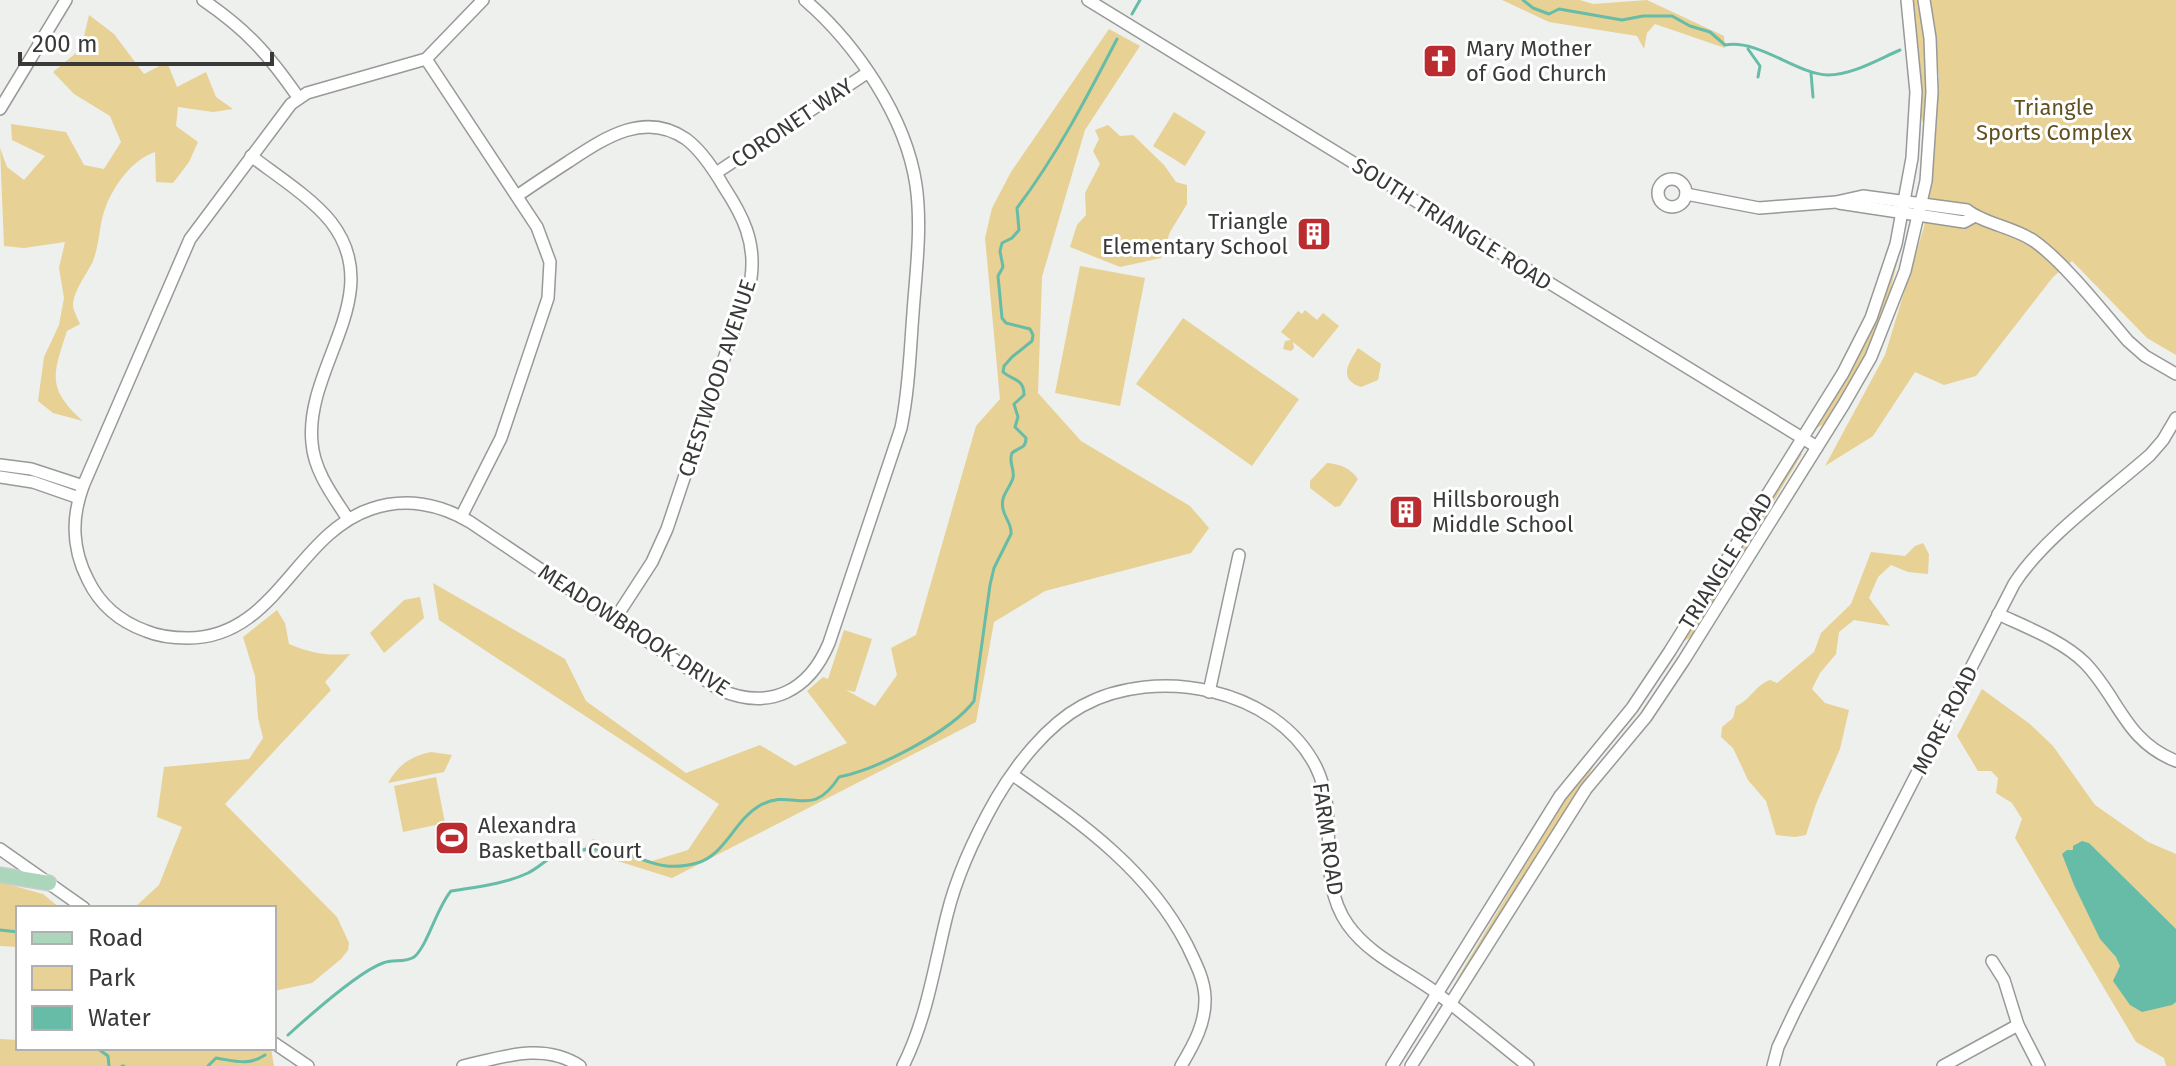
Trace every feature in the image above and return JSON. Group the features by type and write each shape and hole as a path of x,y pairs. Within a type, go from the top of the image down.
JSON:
{"main road":[{"path":"0,875 49,883"}],"street":[{"path":"0,109 66,0"},
{"path":"203,0 258,43 298,97 426,59 483,0"},
{"name":"MEADOWBROOK DRIVE","path":"298,97 190,239 81,492 75,515 75,539 82,566 94,591 111,611 152,634 177,639 212,636 249,619 330,533 348,519 397,503 425,504 461,517 720,690 742,698 764,698 787,693 807,679 823,657 901,428 910,360 918,245 916,184 910,156 894,117 835,28 805,0"},
{"name":"SOUTH TRIANGLE ROAD","path":"1088,0 1817,447"},
{"name":"TRIANGLE ROAD","path":"1392,1066 1560,796 1647,686 1843,373 1871,318 1903,214 1912,158 1916,108 1913,43 1907,0"},
{"name":"TRIANGLE ROAD","path":"1411,1066 1586,789 1664,692 1871,357 1905,271 1921,210 1932,103 1930,38 1924,0"},
{"path":"426,59 543,238 550,262 550,287 501,438 461,517"},
{"name":"CORONET WAY","path":"716,173 867,73"},
{"name":"CRESTWOOD AVENUE","path":"517,196 602,139 623,129 661,128 684,138 699,151 716,173 747,226 752,251 751,278 667,529 652,562 615,619"},
{"path":"251,156 324,214 347,250 351,276 348,306 314,409 311,432 319,470 348,519"},
{"path":"1686,194 1759,208 1836,202 1863,196 1906,200 1921,210"},
{"path":"1836,202 1903,214 1921,210 1967,210 1975,216 2008,226 2035,242 2145,356 2176,374"},
{"name":"MORE ROAD","path":"1773,1066 1778,1047 1795,1011 2023,570 2046,545 2150,455 2176,418"},
{"path":"0,465 31,469 81,492"},
{"path":"0,477 81,492"},
{"path":"1209,692 1239,555"},
{"path":"1998,614 2064,647 2084,662 2132,731 2151,749 2176,761"},
{"name":"FARM ROAD","path":"903,1066 919,1032 947,915 961,871 982,825 1013,775 1060,721 1098,698 1121,691 1158,687 1209,692 1239,701 1271,716 1301,744 1318,772 1327,801 1329,870 1340,913 1367,947 1437,993 1528,1066"},
{"path":"1013,775 1083,824 1122,857 1155,893 1184,939 1201,977 1205,999 1201,1027 1181,1066"},
{"path":"0,849 81,906"},
{"path":"1992,961 2004,980 2018,1025 2039,1066"},
{"path":"1943,1066 2018,1025"},
{"path":"276,1044 308,1066"},
{"path":"463,1066 531,1052 551,1053 580,1066"}],"green space":[{"path":"1502,0 1580,0 1593,4 1647,0 1724,36 1725,48 1655,24 1647,33 1644,49 1637,36 1549,22"},
{"path":"1912,0 1920,0 1927,73 1927,122 1918,194 1925,130 1920,113 1918,43"},
{"name":"Triangle Sports Complex","path":"1927,0 2176,0 2176,355 2147,338 2072,261 2053,277 1976,376 1944,385 1915,372 1873,436 1825,466 1885,355 1924,227 1939,76"},
{"path":"89,15 114,34 144,74 167,62 177,87 206,72 216,97 233,109 213,112 178,107 176,126 198,142 189,162 173,183 156,182 155,152 125,174 110,198 93,261 74,300 80,324 67,331 56,370 58,389 63,399 83,421 53,413 38,401 44,357 59,325 64,298 59,268 65,242 24,248 4,246 0,148 7,167 24,180 45,156 12,140 11,124 66,132 84,165 104,169 121,142 110,116 74,94 53,72 81,49"},
{"path":"1109,29 1140,46 1085,130 1042,277 1038,393 1081,441 1190,506 1209,528 1191,553 1045,591 994,622 976,722 672,878 582,850 593,839 652,861 688,850 719,804 439,620 433,583 565,659 586,701 686,773 760,745 795,766 847,743 807,691 823,677 828,679 844,630 872,639 855,692 846,690 875,706 897,675 891,648 916,635 976,426 1000,399 985,238 992,208 1011,172"},
{"path":"1174,112 1206,132 1185,166 1153,146"},
{"path":"1108,125 1120,136 1133,135 1164,165 1176,182 1187,185 1187,204 1170,232 1161,258 1120,267 1070,247 1077,225 1086,215 1085,193 1100,164 1093,151 1099,139 1095,130"},
{"path":"1907,222 1886,308 1853,380 1826,423 1815,429 1876,317"},
{"path":"1080,266 1145,278 1120,406 1055,393"},
{"path":"1305,310 1317,320 1323,313 1339,326 1313,358 1293,342 1291,351 1283,349 1285,341 1291,340 1281,332 1298,311 1302,314"},
{"path":"1183,318 1299,399 1252,466 1136,384"},
{"path":"1358,348 1381,364 1378,380 1361,387 1349,380 1347,375 1348,365"},
{"path":"1799,453 1802,454 1693,636 1682,642"},
{"path":"1327,463 1344,467 1358,479 1340,506 1335,507 1310,488 1310,481"},
{"path":"1923,543 1929,554 1928,574 1908,572 1891,565 1878,577 1869,598 1890,626 1854,620 1839,632 1836,654 1820,673 1812,689 1825,703 1849,710 1840,749 1806,835 1776,835 1766,801 1748,780 1733,748 1721,737 1722,727 1733,718 1736,706 1760,686 1770,680 1777,683 1814,652 1821,633 1851,604 1871,552 1905,556"},
{"path":"420,597 424,618 384,653 370,633 404,600"},
{"path":"277,610 285,623 289,644 319,653 350,654 325,682 331,690 225,804 337,917 349,943 341,959 312,983 276,991 276,906 136,906 159,885 182,827 157,817 164,767 249,759 263,738 255,676 243,637"},
{"path":"1670,662 1634,717 1597,761 1468,967 1457,979 1568,794"},
{"path":"1982,689 2030,724 2053,746 2095,805 2148,842 2176,854 2176,1066 2166,1066 2164,1058 2136,1042 2015,838 2022,819 2012,803 1996,793 1998,778 1991,771 1978,771 1957,736"},
{"path":"431,752 452,755 444,772 388,783 406,762"},
{"path":"436,777 445,823 403,832 394,786"},
{"path":"0,882 43,894 58,906 16,906 16,947 0,946"},
{"path":"0,1039 16,1040 16,1050 271,1050 274,1066 0,1066"}],"water":[{"path":"2082,841 2089,843 2176,929 2176,1002 2172,1005 2142,1012 2130,1005 2113,981 2120,966 2100,939 2062,854 2073,850 2073,846"}],"waterway":[{"path":"1132,14 1140,0"},
{"path":"1523,0 1549,14 1559,9 1622,20 1672,16 1710,32 1725,45 1751,47 1803,69 1828,75 1856,69 1900,50"},
{"path":"288,1035 361,975 387,962 414,957 451,891 510,880 533,870 555,855 577,850 608,850 663,865 697,863 715,853 759,806 782,799 810,801 819,798 839,777 912,748 949,725 974,701 990,585 994,568 1011,534 1002,504 1013,478 1011,456 1026,442 1015,427 1018,417 1014,404 1024,395 1022,386 1003,372 1004,366 1032,341 1033,335 1030,329 1006,323 1002,318 998,276 1003,267 1000,251 1002,243 1019,230 1017,208 1058,147 1117,39"},
{"path":"1748,49 1760,66 1758,77"},
{"path":"1811,73 1813,97"},
{"path":"0,930 16,932"},
{"path":"100,1050 108,1056 109,1066"},
{"path":"208,1066 216,1058 247,1062 265,1055"}],"place":[{"name":"Mary Mother of God Church","path":"1440,61"},
{"name":"Triangle Elementary School","path":"1314,234"},
{"name":"Hillsborough Middle School","path":"1406,512"},
{"name":"Alexandra Basketball Court","path":"452,838"}]}
